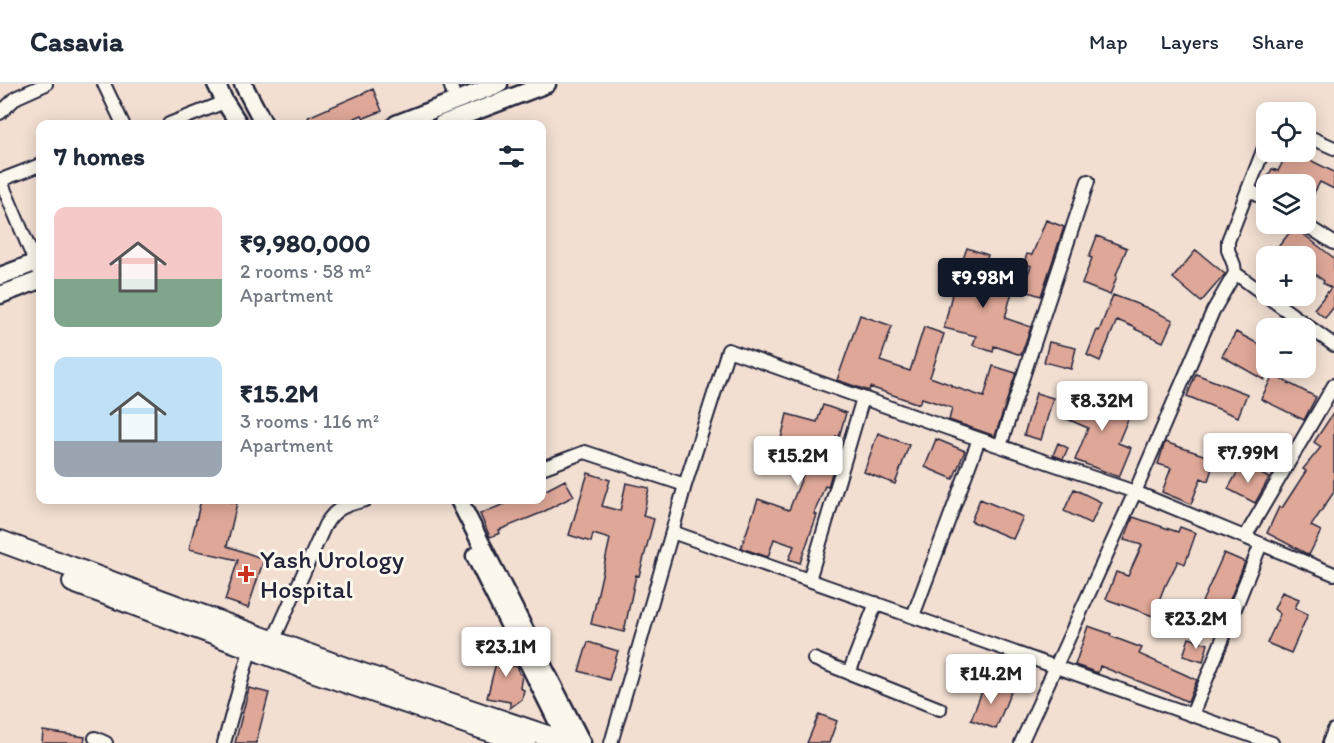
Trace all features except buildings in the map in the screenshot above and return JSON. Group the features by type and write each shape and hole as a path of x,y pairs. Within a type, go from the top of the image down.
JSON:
{"main road":[{"path":"216,84 236,120"},
{"path":"243,84 262,120"},
{"path":"406,120 499,84"},
{"path":"453,120 548,84"},
{"path":"0,276 36,267"},
{"path":"0,295 36,282"},
{"path":"449,504 568,743"},
{"path":"461,504 582,743"},
{"path":"0,541 252,641 315,672 525,743"},
{"path":"0,554 252,641 273,641 345,668 568,743"}],"street":[{"path":"0,113 17,97 46,84"},
{"path":"104,84 121,120"},
{"path":"450,84 456,101"},
{"path":"179,120 225,102"},
{"path":"1316,140 1334,148"},
{"path":"1021,743 1135,492 1213,311 1235,273 1228,242 1259,162"},
{"path":"36,166 0,179 36,259"},
{"path":"1000,446 1088,181"},
{"path":"1248,189 1256,194"},
{"path":"1316,232 1334,243"},
{"path":"1235,273 1334,345"},
{"path":"611,743 684,485 728,350 1135,492 1334,574"},
{"path":"1245,537 1334,385"},
{"path":"809,580 863,398"},
{"path":"913,616 979,438"},
{"path":"546,467 585,452 684,485"},
{"path":"273,641 331,514 350,504"},
{"path":"672,532 1272,743"},
{"path":"1192,715 1261,544"},
{"path":"849,673 876,603"},
{"path":"225,743 252,641"},
{"path":"814,658 940,709"},
{"path":"1329,743 1334,730"}],"place":[{"name":"Yash Urology Hospital","path":"246,574"}]}
